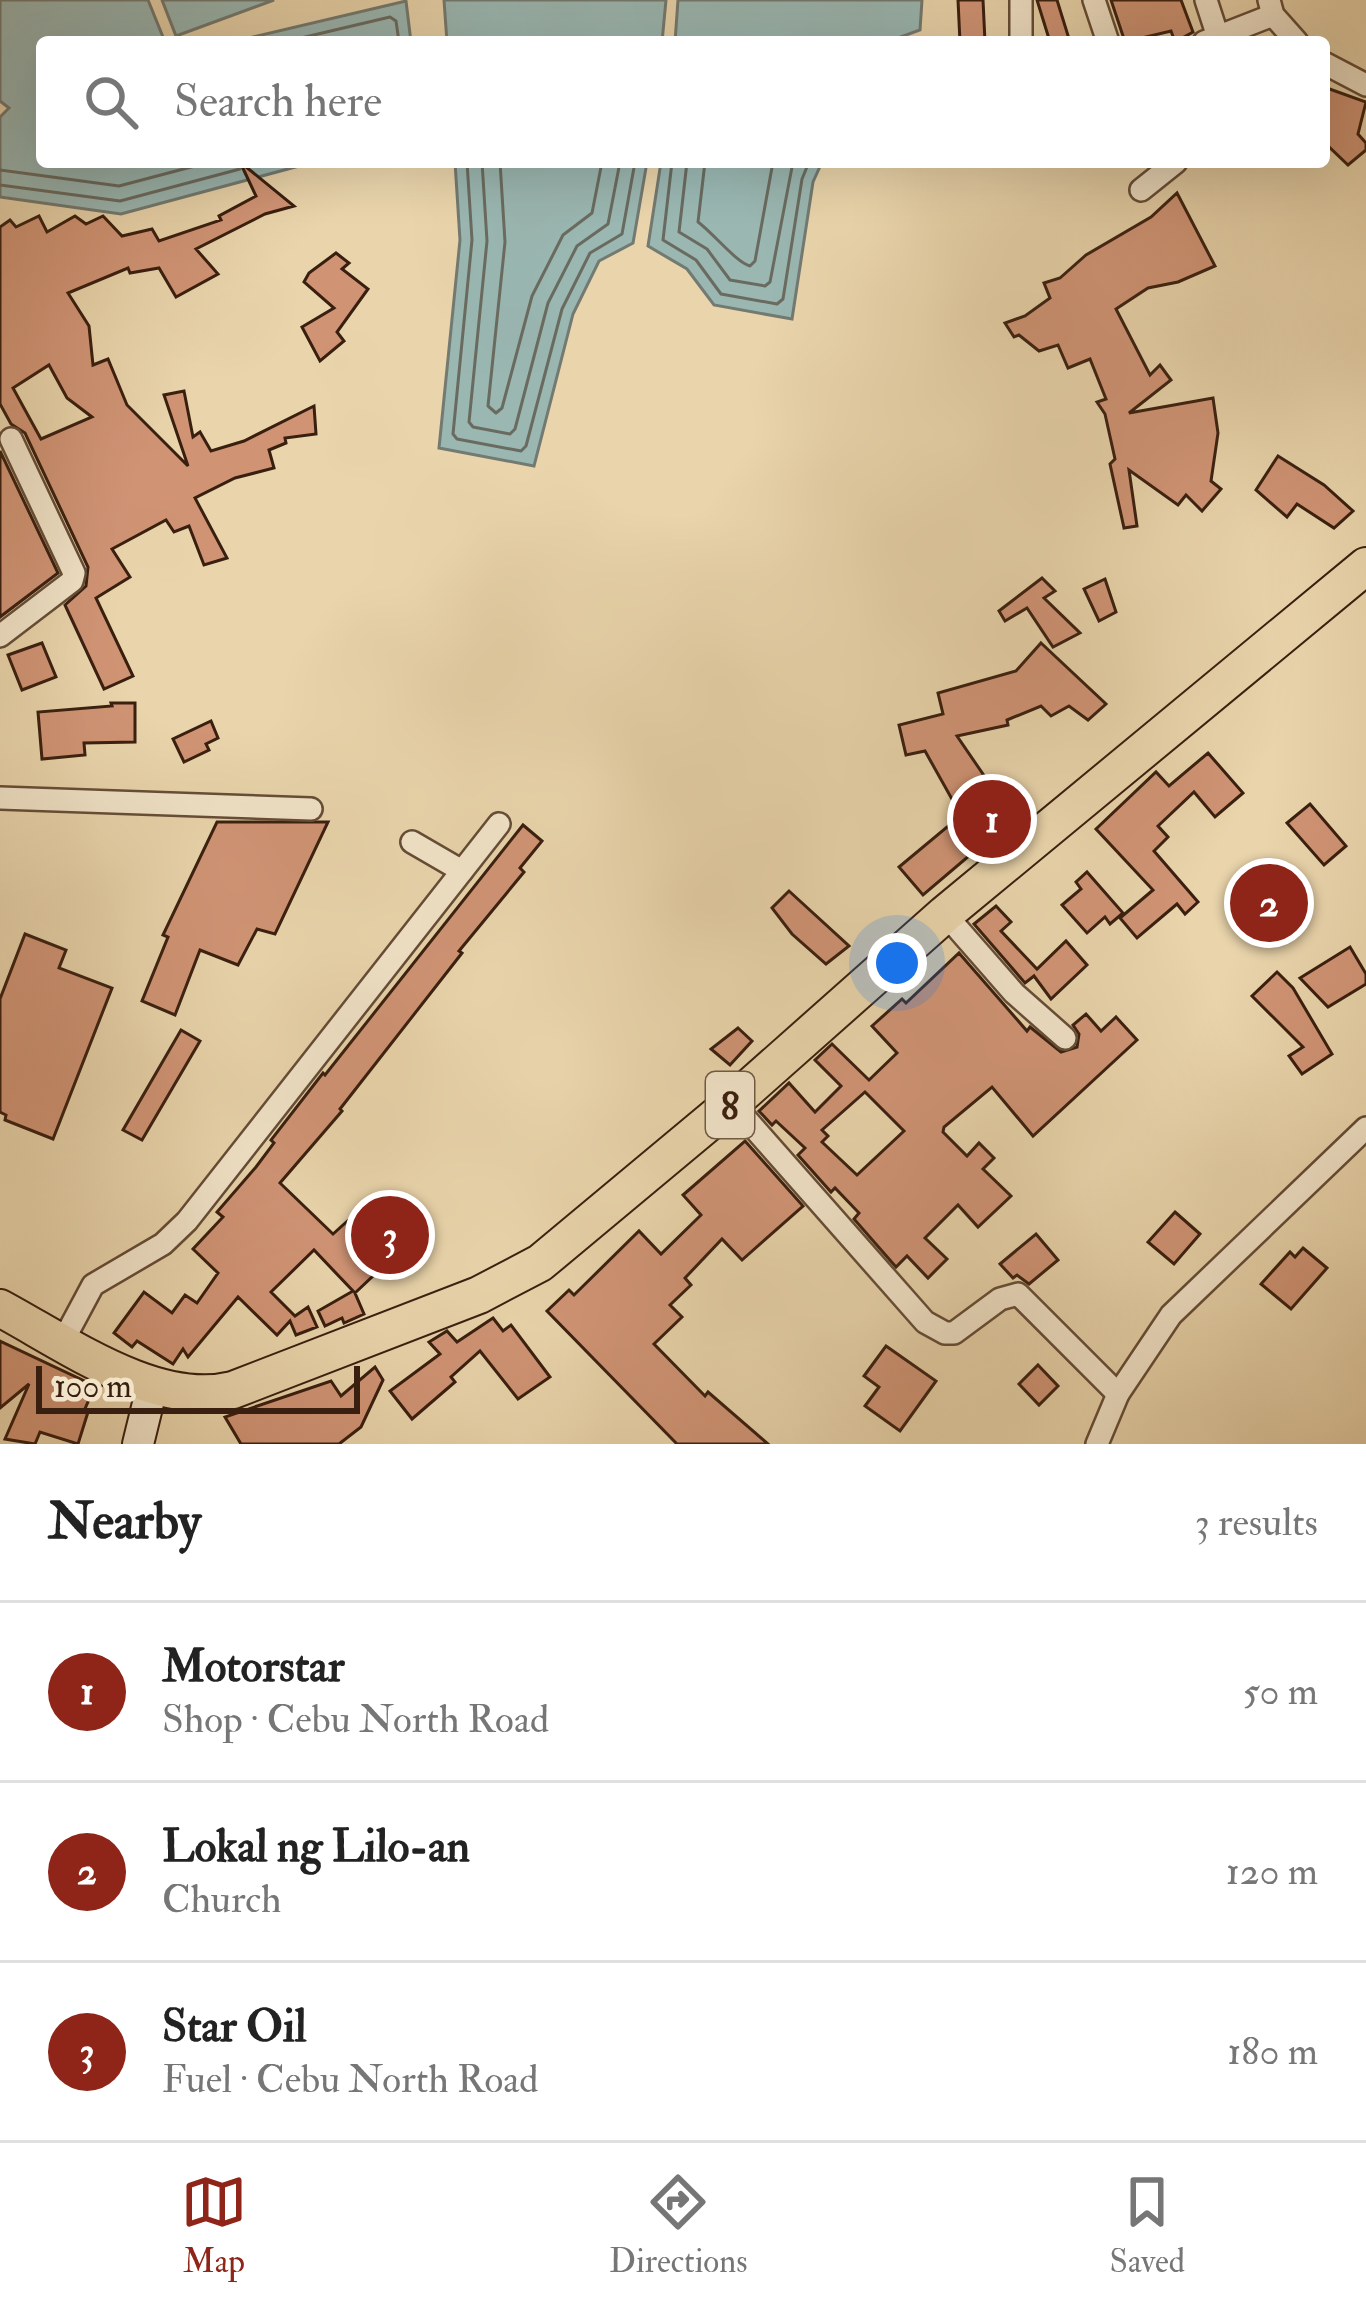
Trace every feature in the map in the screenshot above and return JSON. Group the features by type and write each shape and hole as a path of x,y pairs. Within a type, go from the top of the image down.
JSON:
{"main road":[{"name":"8","path":"0,1308 152,1387 196,1395 233,1390 504,1283 552,1253 732,1103 946,914 1366,566"}],"street":[{"path":"1021,0 1021,36"},
{"path":"1094,0 1106,36"},
{"path":"1205,0 1211,36"},
{"path":"1217,36 1271,8 1292,36"},
{"path":"1330,66 1366,85"},
{"path":"1142,190 1169,168"},
{"path":"0,636 72,581 74,573 10,439"},
{"path":"0,798 311,809"},
{"path":"63,1341 93,1285 163,1244 187,1221 499,824"},
{"path":"412,842 462,871"},
{"path":"946,914 1014,993 1065,1038"},
{"path":"732,1103 925,1322 954,1333 1000,1299 1018,1294 1118,1394"},
{"path":"1097,1444 1118,1394 1171,1315 1366,1128"},
{"path":"138,1444 152,1387"}],"water":[{"path":"0,0 148,0 163,36 36,36 36,168 292,168 121,214 0,197 0,117 9,108 0,101"},
{"path":"162,0 274,0 176,36"},
{"path":"444,0 666,0 663,36 447,36"},
{"path":"678,0 922,0 920,30 904,36 675,36"},
{"path":"406,1 410,36 257,36"},
{"path":"455,168 646,168 633,243 599,261 573,314 534,466 439,448 460,240"},
{"path":"660,168 819,168 813,182 792,319 714,305 687,269 648,246"}],"building":[{"path":"958,0 983,0 985,36 960,36"},
{"path":"1037,0 1057,0 1068,36 1048,36"},
{"path":"1111,0 1181,0 1193,32 1186,36 1173,36 1171,31 1123,36"},
{"path":"1330,89 1366,102 1358,134 1366,150 1348,165 1330,148"},
{"path":"243,168 294,206 265,214 196,249 218,274 176,297 159,268 130,273 128,268 68,293 89,326 93,365 108,359 127,405 188,466 164,395 184,391 193,437 200,432 211,451 244,441 314,406 316,434 285,438 286,443 269,450 274,468 235,478 195,498 227,558 204,565 189,526 174,532 166,520 112,549 130,577 96,598 133,676 104,689 65,605 86,586 88,567 25,433 11,424 0,404 0,227 10,220 16,227 39,216 47,232 75,216 86,224 103,216 122,236 152,229 159,241 221,220 219,216 256,196","holes":["49,365 67,398 92,417 41,439 13,388"]},
{"path":"1177,193 1215,266 1178,282 1148,288 1116,309 1150,375 1160,365 1171,380 1129,413 1213,398 1218,433 1211,481 1221,489 1202,511 1186,495 1178,505 1129,470 1137,526 1124,528 1110,464 1115,459 1105,414 1097,402 1106,399 1090,359 1068,368 1058,345 1039,351 1019,335 1014,337 1005,323 1050,298 1044,283 1060,278 1086,255 1151,217"},
{"path":"336,253 349,263 342,269 368,289 337,332 344,341 320,361 302,327 334,308 304,282"},
{"path":"0,451 58,573 0,617"},
{"path":"1278,456 1324,485 1353,511 1334,528 1297,504 1287,517 1256,490"},
{"path":"1042,578 1055,591 1044,598 1080,633 1053,647 1027,608 1005,621 999,611"},
{"path":"1105,579 1116,612 1099,621 1084,589"},
{"path":"42,643 56,677 22,690 8,655"},
{"path":"1041,643 1106,704 1088,720 1069,706 1051,716 1041,706 1007,720 1008,725 957,736 1000,799 967,826 925,751 906,755 899,725 943,714 938,693 1016,671"},
{"path":"135,703 135,742 84,743 85,755 42,759 38,712"},
{"path":"211,721 218,738 206,744 209,750 184,762 173,739"},
{"path":"1208,753 1243,793 1215,817 1194,792 1158,826 1168,837 1154,851 1198,902 1185,914 1177,904 1137,938 1120,918 1153,890 1096,829 1156,772 1169,786"},
{"path":"1310,804 1346,846 1324,865 1287,823"},
{"path":"959,817 983,844 923,895 899,867"},
{"path":"217,822 328,822 275,934 257,929 238,965 200,950 175,1015 142,1001 168,937 163,935"},
{"path":"523,825 542,841 520,868 524,872 459,951 462,953 342,1111 280,1183 333,1234 374,1197 426,1254 406,1273 392,1258 355,1293 364,1314 344,1323 342,1318 325,1326 318,1311 353,1291 314,1250 271,1292 295,1316 308,1307 317,1327 296,1335 290,1321 277,1335 238,1297 188,1357 183,1349 173,1364 137,1341 132,1347 114,1333 144,1292 172,1313 185,1295 197,1303 218,1273 193,1249 223,1217 217,1212"},
{"path":"1087,872 1123,913 1110,924 1105,917 1087,933 1062,905 1081,889 1076,882"},
{"path":"789,891 849,946 826,964 792,934 772,908"},
{"path":"996,906 1011,922 1001,931 1037,969 1066,941 1087,965 1051,999 1034,976 1025,983 974,924"},
{"path":"25,934 66,950 59,968 112,988 53,1139 5,1120 0,1112 0,999"},
{"path":"1350,947 1366,974 1366,984 1328,1007 1300,978"},
{"path":"959,953 1027,1031 1030,1027 1061,1052 1077,1047 1079,1034 1073,1025 1086,1014 1101,1031 1116,1017 1137,1040 1033,1136 992,1087 944,1127 943,1132 967,1156 979,1143 994,1158 983,1169 1011,1196 978,1227 958,1205 925,1238 947,1259 928,1278 907,1256 896,1267 854,1219 859,1213 835,1188 831,1192 798,1155 805,1148 759,1111 789,1083 815,1112 841,1086 815,1060 832,1044 869,1080 897,1053 872,1026 902,999 906,1003","holes":["865,1092 904,1131 857,1175 822,1142 828,1136 822,1130"]},
{"path":"1277,972 1293,988 1332,1054 1302,1074 1289,1056 1303,1047 1252,996"},
{"path":"738,1028 752,1041 730,1065 711,1049"},
{"path":"181,1030 200,1041 142,1140 123,1130"},
{"path":"745,1141 803,1206 742,1260 722,1239 685,1278 691,1285 670,1305 682,1317 654,1344 705,1396 708,1392 768,1444 677,1444 547,1311 569,1290 574,1295 639,1231 661,1254 701,1215 683,1195"},
{"path":"1175,1212 1200,1234 1174,1264 1148,1242"},
{"path":"1036,1234 1058,1260 1029,1284 1017,1275 1013,1278 1000,1264"},
{"path":"1303,1248 1327,1268 1291,1309 1261,1284 1290,1252 1295,1257"},
{"path":"493,1318 503,1331 511,1325 550,1377 518,1399 480,1351 451,1377 455,1382 412,1419 390,1391 440,1354 429,1342 447,1331 457,1342"},
{"path":"0,1341 95,1386 78,1444 40,1432 35,1444 5,1439 29,1384 0,1408"},
{"path":"886,1346 936,1381 900,1431 865,1406 879,1387 864,1376"},
{"path":"1038,1365 1058,1386 1039,1405 1019,1384"},
{"path":"375,1367 383,1380 361,1427 339,1444 241,1444 225,1417 331,1381 341,1396"}],"place":[{"name":"Motorstar","path":"992,819"},
{"name":"Lokal ng Lilo-an","path":"1269,903"},
{"name":"Star Oil","path":"390,1235"}]}
